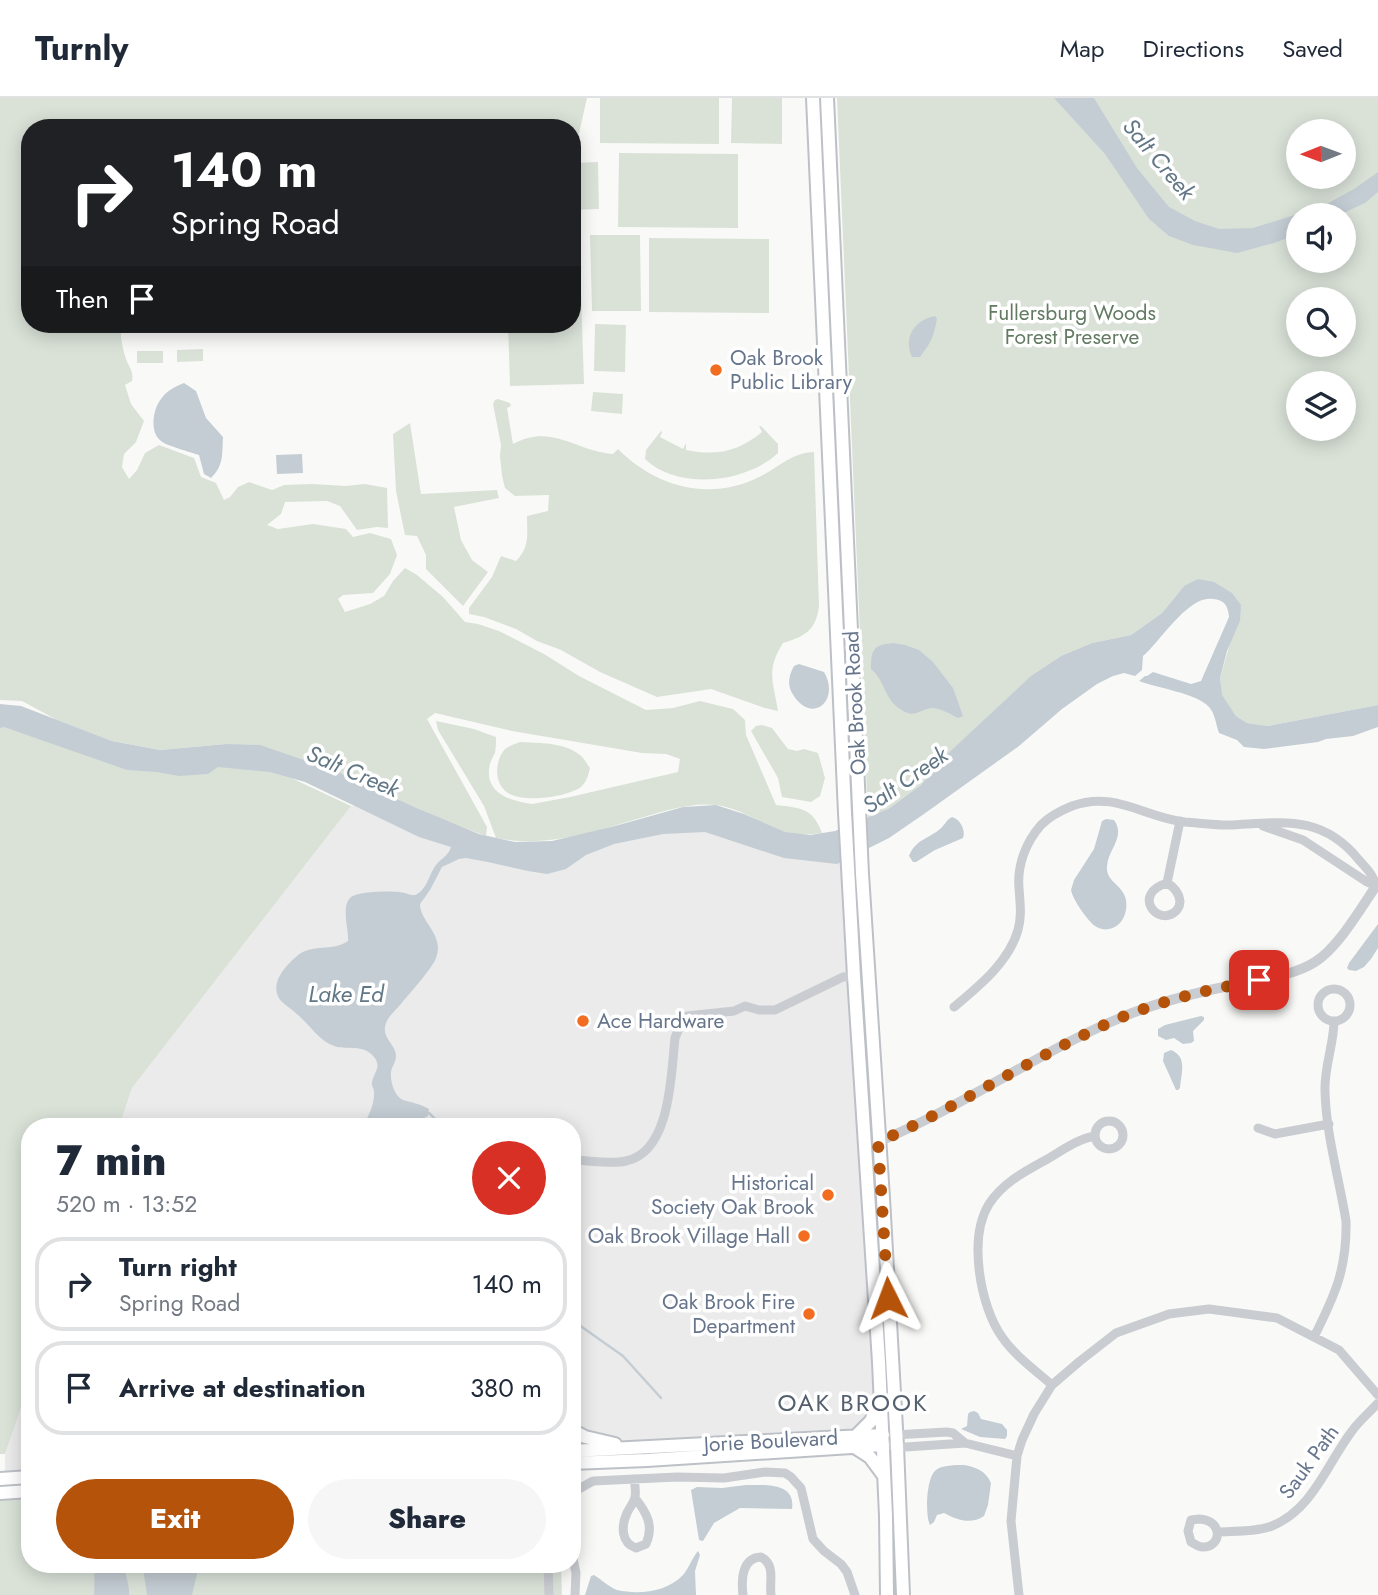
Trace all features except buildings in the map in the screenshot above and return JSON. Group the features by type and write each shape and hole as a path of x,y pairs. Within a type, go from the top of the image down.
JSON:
{"main road":[{"name":"Oak Brook Road","path":"813,98 854,976 872,1143 883,1198 890,1440 884,1476 887,1595"},
{"name":"Oak Brook Road","path":"827,98 862,874 881,1399 890,1440 900,1517 903,1595"},
{"path":"881,1399 871,1421 855,1441 884,1476"},
{"path":"581,1435 632,1448"},
{"name":"Jorie Boulevard","path":"581,1451 632,1448 712,1450 890,1440"},
{"name":"Jorie Boulevard","path":"581,1463 647,1460 712,1450"},
{"path":"0,1479 21,1478"},
{"path":"0,1493 21,1492"}],"street":[{"path":"954,1007 993,971 1007,954 1019,926 1018,886 1025,850 1042,824 1067,807 1101,800 1121,803 1180,821 1224,825 1290,822 1306,825 1346,845 1371,873 1377,885"},
{"path":"1167,883 1180,821"},
{"path":"1254,824 1292,835 1367,882 1377,885"},
{"path":"1328,856 1336,838"},
{"path":"872,1143 944,1110 1053,1050 1120,1018 1171,999 1295,971 1310,964 1321,958 1336,941 1377,885"},
{"path":"581,1160 627,1161 642,1153 657,1137 665,1116 675,1038 687,1016 734,1011 745,1006 759,1010 775,1010 843,977 854,976"},
{"path":"1314,1337 1336,1291 1345,1256 1346,1221 1325,1085 1334,1021"},
{"path":"1258,1128 1275,1134 1329,1124"},
{"path":"1052,1385 1010,1348 993,1322 985,1301 981,1273 980,1230 989,1205 1009,1181 1081,1140 1095,1136"},
{"path":"1019,1595 1011,1521 1017,1456 1030,1420 1052,1385 1116,1333 1169,1314 1209,1309 1277,1318 1339,1350 1378,1395"},
{"name":"Sauk Path","path":"1218,1532 1269,1527 1291,1516 1309,1496 1352,1431 1378,1404"},
{"name":"Jorie Boulevard","path":"890,1440 940,1446 965,1443 1017,1456"},
{"path":"581,1488 593,1481 724,1478 765,1472 785,1474 802,1488 813,1539 841,1564 847,1572 855,1595"},
{"path":"634,1479 635,1498 623,1526 627,1544 636,1548 646,1544 650,1526 646,1513 635,1498"},
{"path":"743,1595 747,1563 751,1559 761,1557 771,1566 771,1595"},
{"path":"548,1573 549,1595"},
{"path":"575,1595 576,1573"}],"shaded area":[{"path":"351,806 363,806 469,850 600,845 658,832 712,828 844,853 879,1432 581,1447 581,1118 122,1118 132,1088"},
{"path":"21,1408 21,1473 5,1474 5,1454"}],"green space":[{"path":"0,98 587,98 581,124 581,119 21,119 21,333 121,333 122,346 132,375 132,381 125,385 131,404 144,421 136,442 124,454 122,467 129,479 145,453 159,445 194,458 201,477 216,483 224,500 238,487 249,482 272,490 284,485 312,484 365,484 387,488 388,528 357,530 340,506 327,501 285,502 281,514 267,525 278,529 313,524 346,529 353,537 370,533 391,539 397,555 390,574 373,593 343,595 338,599 345,612 384,596 405,568 443,597 465,622 499,631 646,710 673,708 700,701 733,709 745,720 746,735 776,805 792,807 810,814 822,833 785,832 734,810 706,804 676,808 567,838 514,841 496,838 484,806 438,730 436,721 496,737 489,774 494,789 507,798 532,804 678,772 680,759 666,754 642,753 512,731 435,713 427,719 487,827 486,836 412,806 226,744 160,750 112,741 57,720 22,701 0,700"},
{"path":"600,98 719,98 719,144 600,143"},
{"path":"732,98 782,98 782,144 731,143"},
{"name":"Fullersburg Woods Forest Preserve","path":"837,98 1378,98 1378,705 1268,726 1247,723 1236,716 1221,695 1220,678 1241,605 1184,586 1162,613 1131,635 1092,643 1063,655 941,760 921,785 888,809 868,819"},
{"path":"619,153 738,154 738,228 618,227"},
{"path":"598,162 599,209 581,210 581,163"},
{"path":"590,235 640,235 641,311 592,311"},
{"path":"649,238 769,239 769,313 649,312"},
{"path":"581,294 584,384 510,386 508,333 581,333"},
{"path":"595,324 626,325 625,372 594,371"},
{"path":"203,349 203,361 177,362 177,350"},
{"path":"137,351 163,351 163,363 137,363"},
{"path":"593,392 623,394 622,414 591,411"},
{"path":"498,399 510,403 511,406 507,408 513,444 540,436 552,437 599,452 613,454 618,449 650,473 685,487 723,488 742,484 793,457 814,452 818,614 804,635 783,643 774,661 772,676 778,711 711,689 657,697 600,672 516,629 469,614 469,608 492,577 501,556 516,561 524,551 527,516 548,511 549,495 515,496 505,488 501,445 493,404"},
{"path":"410,423 421,494 497,490 499,498 454,507 461,540 472,560 488,572 463,606 426,569 426,555 417,536 405,535 396,491 393,434"},
{"path":"759,426 778,444 778,453 764,463 731,477 693,479 675,476 645,459 646,450 661,431 660,437 683,449 686,443 686,450 707,453 726,451 744,444 762,432"},
{"path":"0,724 222,765 272,769 351,806 132,1088 122,1118 21,1118 21,1408 5,1454 0,1454"},
{"path":"762,725 772,728 788,749 804,749 818,753 825,778 820,796 811,802 782,797 778,778 751,731"},
{"path":"520,742 551,744 574,751 590,768 585,783 575,791 547,797 519,797 506,792 499,781 497,768 505,749"},
{"path":"21,1498 21,1573 561,1573 562,1595 0,1595 0,1499"}],"water":[{"path":"1054,98 1094,98 1137,168 1169,207 1195,221 1219,229 1253,228 1286,218 1286,238 1237,253 1193,245 1169,236 1149,219 1105,154"},
{"path":"1378,172 1378,192 1356,207 1356,203 1328,203 1356,189"},
{"path":"935,316 937,319 930,343 920,357 912,357 909,343 912,331 921,321"},
{"path":"184,383 196,391 206,418 223,437 220,464 211,478 204,474 199,455 164,443 155,432 154,414 158,403 168,391"},
{"path":"302,454 303,473 277,474 276,455"},
{"name":"Lake Ed","path":"1198,579 1214,582 1232,593 1241,605 1240,621 1227,651 1220,678 1222,695 1236,716 1247,723 1268,726 1378,705 1378,727 1353,736 1318,742 1264,749 1244,747 1237,740 1219,733 1213,712 1203,702 1186,694 1139,681 1153,672 1191,684 1201,681 1229,617 1223,602 1204,600 1194,604 1175,620 1143,656 1142,670 1135,676 1124,673 1097,684 1062,709 1019,746 924,814 889,838 837,864 784,858 705,832 663,834 614,844 586,855 566,869 547,874 466,858 459,859 442,867 420,904 437,942 438,950 434,963 389,1018 385,1027 396,1058 391,1076 395,1092 403,1100 429,1109 428,1116 424,1118 367,1118 373,1101 372,1084 377,1067 374,1057 365,1050 334,1046 323,1040 281,1001 276,989 280,976 288,965 303,952 348,941 346,907 350,898 359,894 381,892 412,895 419,893 451,847 419,837 305,782 270,772 218,767 208,774 179,776 127,770 4,727 0,728 0,704 21,706 112,741 160,750 226,744 260,745 336,771 479,834 515,842 552,841 683,807 716,805 785,832 810,835 835,831 888,809 921,785 941,760 1031,676 1063,655 1092,643 1131,635 1162,613 1184,586"},
{"path":"893,643 919,650 933,662 953,688 963,716 958,718 932,708 909,713 895,705 871,669 874,650 881,645"},
{"path":"799,664 824,672 829,692 822,706 807,708 792,693 790,676 794,666"},
{"path":"952,817 962,825 963,838 913,862 909,856 915,846"},
{"path":"1114,820 1118,832 1108,860 1108,873 1122,891 1126,904 1125,914 1120,922 1109,929 1095,926 1088,919 1071,890 1074,880 1094,849 1102,821"},
{"path":"1378,924 1378,948 1364,967 1356,971 1349,970 1349,963"},
{"path":"1201,1016 1204,1020 1193,1031 1194,1041 1191,1043 1183,1044 1174,1038 1166,1040 1158,1036 1158,1029 1165,1025"},
{"path":"1171,1050 1182,1061 1178,1090 1163,1061 1164,1053"},
{"path":"974,1411 981,1419 1002,1424 1007,1430 1005,1439 980,1437 961,1429 967,1426 968,1414"},
{"path":"964,1465 980,1470 991,1483 984,1516 964,1520 944,1513 937,1515 930,1525 927,1497 933,1474 942,1467"},
{"path":"770,1485 784,1490 792,1500 792,1509 740,1508 714,1523 703,1541 699,1540 691,1490 697,1487"},
{"path":"698,1551 700,1555 695,1571 696,1595 585,1595 591,1576 594,1575 617,1590 643,1592 661,1589 683,1575"},
{"path":"95,1573 126,1573 129,1595 94,1595"},
{"path":"197,1573 192,1595 147,1595 144,1575"}],"waterway":[{"path":"429,1113 434,1118"},
{"path":"581,1326 623,1356 661,1398"}],"place":[{"name":"Oak Brook Public Library","path":"716,370"},
{"name":"Ace Hardware","path":"583,1021"},
{"name":"Historical Society Oak Brook","path":"828,1195"},
{"name":"Oak Brook Village Hall","path":"804,1236"},
{"name":"Oak Brook Fire Department","path":"809,1314"}],"district":[{"name":"OAK BROOK","path":"853,1403"}],"route":[{"path":"888,1298 878,1142 1120,1018 1171,999 1259,980"}],"water label":[{"name":"Salt Creek","path":"1159,159"},
{"name":"Salt Creek","path":"353,771"},
{"name":"Salt Creek","path":"905,780"}]}
